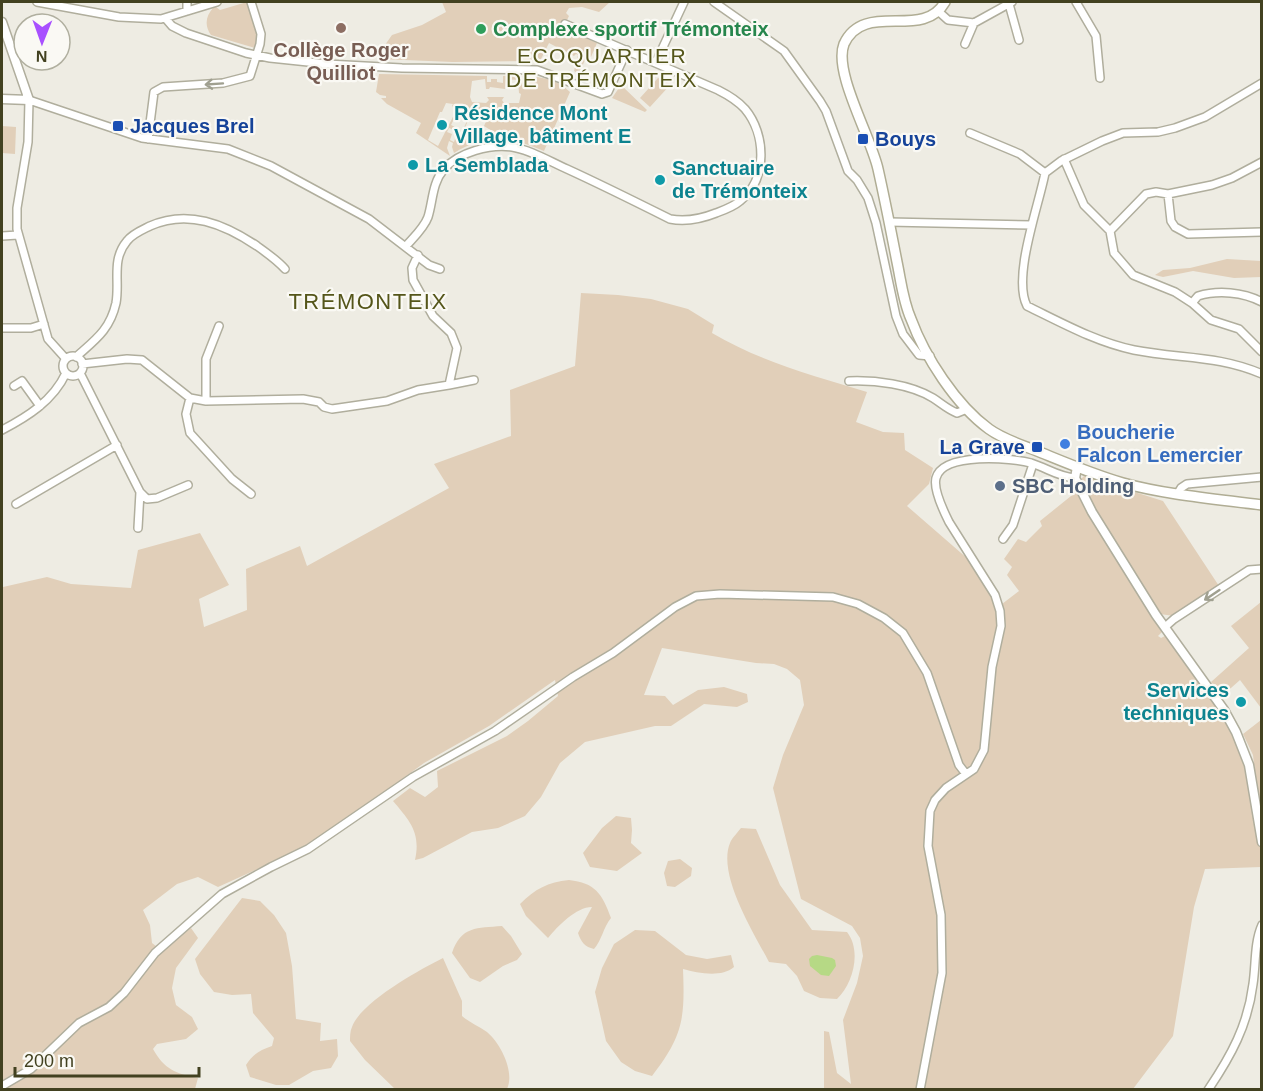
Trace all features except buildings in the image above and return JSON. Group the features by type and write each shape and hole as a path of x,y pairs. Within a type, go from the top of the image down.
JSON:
{"main road":[{"path":"945,2 938,11 923,19 866,22 853,30 843,48 842,67 876,157 907,307 916,333 955,397 989,429 999,435 1077,467 1123,483 1262,505"}],"street":[{"path":"37,2 119,16 166,19 217,2"},
{"path":"187,2 187,11"},
{"path":"148,139 154,92 163,87 237,81 250,76 261,34 251,2"},
{"path":"656,62 684,2"},
{"path":"714,2 784,51 820,101 826,111 848,171 857,180 868,198 876,223 896,316 903,334 920,355 930,356"},
{"path":"1076,2 1096,36 1100,78"},
{"path":"938,11 948,20 974,22 1010,3 1019,40"},
{"path":"166,19 172,26 186,33 255,55 286,61 450,70 537,70 602,94 608,92 627,50"},
{"path":"2,22 29,100 28,142 17,208 18,235 48,339 66,359"},
{"path":"965,44 974,22"},
{"path":"406,246 423,226 428,216 436,183 443,170 462,156 497,147 511,147 537,155 670,219 680,221 697,219 734,206 748,193 757,178 761,154 757,130 748,113 735,99 656,62 565,24"},
{"path":"1262,83 1205,117 1158,132 1123,133 1064,159 1045,173 1025,258 1022,286 1023,299 1027,306 1078,332 1109,344 1134,350 1240,364 1262,374"},
{"path":"2,99 29,100 148,139 228,149 271,166 369,219 429,265 440,269"},
{"path":"970,133 1020,154 1045,173"},
{"path":"1064,159 1084,204 1110,231 1114,253 1133,274 1167,287 1192,303 1211,320 1239,328 1262,352"},
{"path":"1110,231 1146,194 1156,192 1168,194 1212,185 1232,178 1262,162"},
{"path":"1168,194 1168,211 1171,221 1175,227 1188,234 1262,232"},
{"path":"66,359 76,357 96,342 110,320 116,301 117,260 122,249 132,236 154,224 182,218 210,222 244,238 279,262 285,269"},
{"path":"889,222 1032,225"},
{"path":"2,236 18,235"},
{"path":"418,255 412,268 413,280 433,316 451,333 457,348 449,384"},
{"path":"1192,303 1198,296 1218,292 1247,296 1262,302"},
{"path":"2,328 31,328 44,324"},
{"path":"206,401 206,359 219,326"},
{"path":"76,357 82,364"},
{"path":"66,359 63,368 66,373 71,376 80,373"},
{"path":"82,364 127,359 142,360 190,398 206,401 303,399 319,402 324,407 332,409 387,401 418,390 474,380"},
{"path":"82,364 80,373 140,492 147,499 157,498 188,485"},
{"path":"2,430 40,406 58,387 66,373"},
{"path":"14,386 22,381 40,406"},
{"path":"849,381 868,381 900,386 933,398 947,409 957,413 967,409"},
{"path":"190,398 186,414 189,433 232,479 251,494"},
{"path":"16,504 117,445"},
{"path":"920,1089 942,974 941,915 928,846 930,811 935,800 946,788 974,769 984,750 992,667 1000,626 1000,611 995,595 943,511 936,478 945,466 966,460 1016,460 1033,464 1064,477 1075,478"},
{"path":"1003,538 1013,525 1033,464"},
{"path":"1077,467 1075,478 1092,512 1165,627 1224,710 1238,736 1249,765 1262,842"},
{"path":"1179,493 1187,484 1262,477"},
{"path":"138,528 140,492"},
{"path":"1165,627 1249,570 1262,569"},
{"path":"2,1086 31,1069 79,1023 109,1007 124,993 150,958 163,945 222,894 308,849 413,777 495,731 573,677 613,653 675,607 696,596 720,594 833,597 858,604 884,618 903,633 927,673 959,765 966,774"},
{"path":"1208,1089 1241,1035 1249,1008 1257,943 1262,925"},
{"path":"1253,986 1262,984"}],"shaded area":[{"path":"247,2 258,40 255,48 211,35 207,28 207,21 213,8 220,10"},
{"name":"Complexe sportif Trémonteix","path":"442,2 610,2 599,12 582,7 569,8 566,13 569,16 566,22 563,21 561,27 597,43 591,57 587,55 579,74 574,71 578,55 574,56 549,43 540,61 453,62 380,59 380,52 392,35 422,25 446,12"},
{"path":"379,74 487,76 487,82 497,79 497,82 503,83 503,76 530,76 556,82 570,92 544,151 510,140 488,140 454,153 453,143 449,141 447,148 450,156 416,133 421,123 387,104 381,98 386,98 386,96 376,92","holes":["485,79 486,89 490,87 505,89 506,79 518,80 521,94 519,103 504,103 502,100 504,97 487,97 489,100 486,103 472,102 470,97 472,81","446,103 453,104 452,106 457,109 438,146 428,140","459,110 470,114 462,132 472,137 470,140 465,139 464,143 455,139 454,142 450,140 452,134 447,132 449,128 454,130 455,127 451,125 454,119 458,120 455,117","471,114 488,117 484,126 492,131 489,137 482,134 480,139 463,132"]},
{"path":"658,78 671,84 650,107 640,98"},
{"path":"621,85 647,110 645,112 612,98"},
{"path":"2,126 16,127 15,154 2,153"},
{"path":"1227,259 1261,261 1261,277 1234,278 1193,271 1163,277 1155,275 1163,270 1190,268"},
{"path":"581,293 651,299 688,309 714,325 712,333 749,352 787,367 867,392 856,422 883,432 904,433 905,450 933,468 929,484 907,506 968,559 1002,604 1019,591 1007,575 1012,567 1004,559 1018,539 1026,542 1042,526 1040,521 1076,492 1162,632 1158,636 1161,638 1165,636 1223,714 1245,764 1261,853 1261,867 1205,869 1194,907 1173,1036 1133,1089 824,1089 824,1031 829,1032 837,1073 851,1084 843,1020 857,983 863,956 860,938 852,926 801,899 773,788 783,755 804,705 800,680 787,669 774,664 662,648 644,695 665,696 673,705 698,690 724,687 747,694 748,702 737,707 704,704 671,726 655,726 585,742 560,763 541,797 525,816 498,828 472,832 415,860 416,842 413,828 393,801 410,788 425,797 438,787 437,771 507,736 528,721 558,696 555,680 489,726 424,763 356,813 313,841 218,887 198,877 177,884 143,910 150,925 152,943 161,950 191,928 198,938 176,968 172,988 176,1005 192,1017 198,1029 186,1039 157,1044 153,1049 171,1070 198,1078 195,1089 2,1089 2,586 47,577 71,584 131,588 138,550 200,533 229,585 199,599 204,627 247,610 246,569 300,546 307,566 449,488 434,464 511,436 510,390 575,366"},
{"path":"1084,476 1163,501 1219,586 1174,616 1160,614 1088,498 1081,479"},
{"path":"1261,602 1261,708 1240,680 1222,696 1211,682 1249,648 1231,626"},
{"path":"1261,720 1261,824 1253,755 1243,734"},
{"path":"616,816 631,818 631,843 642,853 617,871 590,867 583,853 602,828"},
{"path":"741,828 756,829 780,885 812,930 847,932 852,940 854,967 843,993 837,999 820,998 804,991 797,976 786,964 769,962 739,904 728,871 727,856 730,843"},
{"path":"680,859 692,868 691,876 675,887 667,886 664,873 668,861"},
{"path":"569,880 578,881 596,891 601,896 611,918 594,949 584,944 578,933 592,907 574,914 548,938 526,916 520,904 542,887"},
{"path":"242,898 260,901 274,915 286,933 292,966 296,1019 321,1023 320,1041 337,1039 338,1056 331,1068 313,1071 289,1085 276,1085 250,1077 246,1065 257,1053 272,1046 274,1038 253,1013 251,994 232,995 214,992 200,974 195,959"},
{"path":"502,926 522,954 517,960 503,966 480,982 470,978 452,953 456,944 465,933 471,930"},
{"path":"635,930 655,931 686,955 707,959 731,955 734,967 716,974 683,969 680,1026 670,1049 652,1076 635,1071 621,1062 606,1041 595,992 602,968 614,944"},
{"path":"817,955 835,960 836,966 829,976 821,975 810,966 809,959"},
{"path":"443,958 462,1001 462,1016 487,1032 502,1051 508,1067 507,1089 395,1089 365,1060 350,1041 350,1032 358,1017 378,997"}],"place":[{"name":"Collège Roger Quilliot","path":"341,28"},
{"name":"Complexe sportif Trémonteix","path":"481,29"},
{"name":"Résidence Mont Village, bâtiment E","path":"442,125"},
{"name":"Jacques Brel","path":"118,126"},
{"name":"Bouys","path":"863,139"},
{"name":"La Semblada","path":"413,165"},
{"name":"Sanctuaire de Trémonteix","path":"660,180"},
{"name":"Boucherie Falcon Lemercier","path":"1065,444"},
{"name":"La Grave","path":"1037,447"},
{"name":"SBC Holding","path":"1000,486"},
{"name":"Services techniques","path":"1241,702"}],"district":[{"name":"ECOQUARTIER DE TRÉMONTEIX","path":"602,67"},
{"name":"TRÉMONTEIX","path":"368,301"}]}
